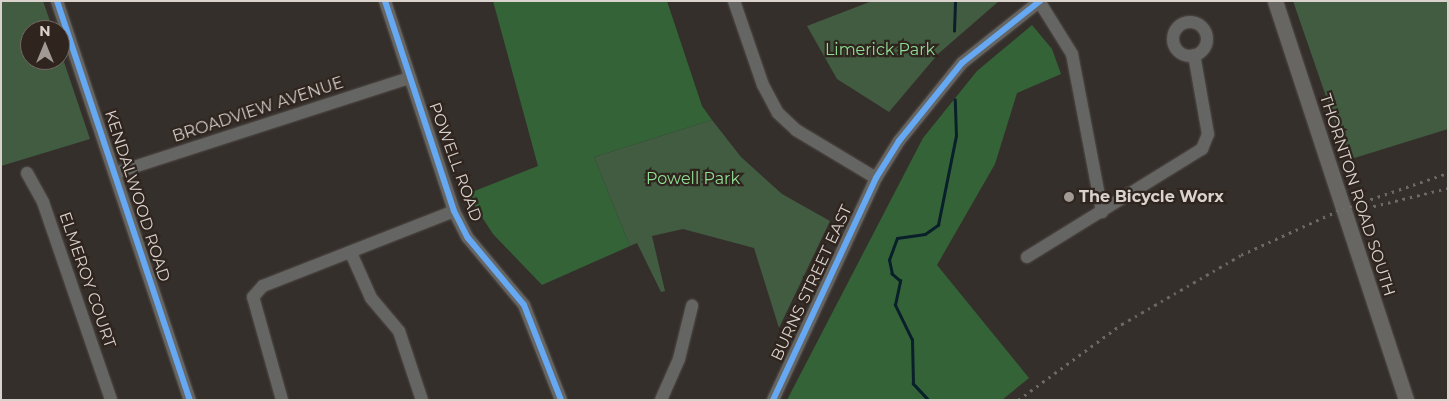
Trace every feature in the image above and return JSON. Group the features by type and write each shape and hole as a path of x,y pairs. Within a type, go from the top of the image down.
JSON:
{"main road":[{"name":"THORNTON ROAD SOUTH","path":"1274,1 1406,400"}],"street":[{"name":"KENDALWOOD ROAD","path":"57,1 190,400"},
{"name":"POWELL ROAD","path":"385,1 454,211 468,238 524,306 561,400"},
{"path":"734,1 763,85 778,113 796,130 876,178"},
{"path":"1039,1 1072,54 1102,212"},
{"name":"BURNS STREET EAST","path":"773,400 876,178 940,86 980,46 1039,1"},
{"path":"1027,257 1202,148 1208,134 1194,55"},
{"name":"BROADVIEW AVENUE","path":"115,173 410,78"},
{"name":"ELMEROY COURT","path":"27,173 43,202 111,400"},
{"path":"282,400 253,297 263,286 454,211"},
{"path":"352,252 371,298 399,331 422,400"},
{"path":"661,400 679,359 692,306"}],"green space":[{"path":"1,1 43,1 50,20 20,20 20,70 67,70 90,139 1,166"},
{"path":"493,1 667,1 702,106 712,120 594,157 630,246 542,285 493,234 467,194 538,166"},
{"name":"Limerick Park","path":"872,1 999,1 938,54 889,112 837,79 807,26"},
{"path":"1293,1 1448,1 1448,129 1348,160"},
{"path":"1032,25 1052,49 1061,74 1017,93 995,164 937,265 1029,378 1002,400 787,400 923,138 977,71"},
{"name":"Powell Park","path":"712,120 741,157 782,194 830,221 779,328 754,248 683,229 652,236 665,291 661,292 637,243 630,246 594,157"}],"waterway":[{"path":"954,31 955,1"},
{"path":"928,400 913,384 912,340 895,305 900,281 892,274 889,260 897,238 925,234 938,225 956,136 955,100"}],"railway":[{"path":"1018,400 1122,324 1241,255 1342,209 1448,173"},
{"path":"1366,208 1448,188"}],"cycle path":[{"path":"57,1 190,400"},
{"path":"385,1 454,211 468,238 524,305 561,400"},
{"path":"773,400 876,178 899,141 962,63 1040,1"}],"place":[{"name":"The Bicycle Worx","path":"1069,197"}]}
